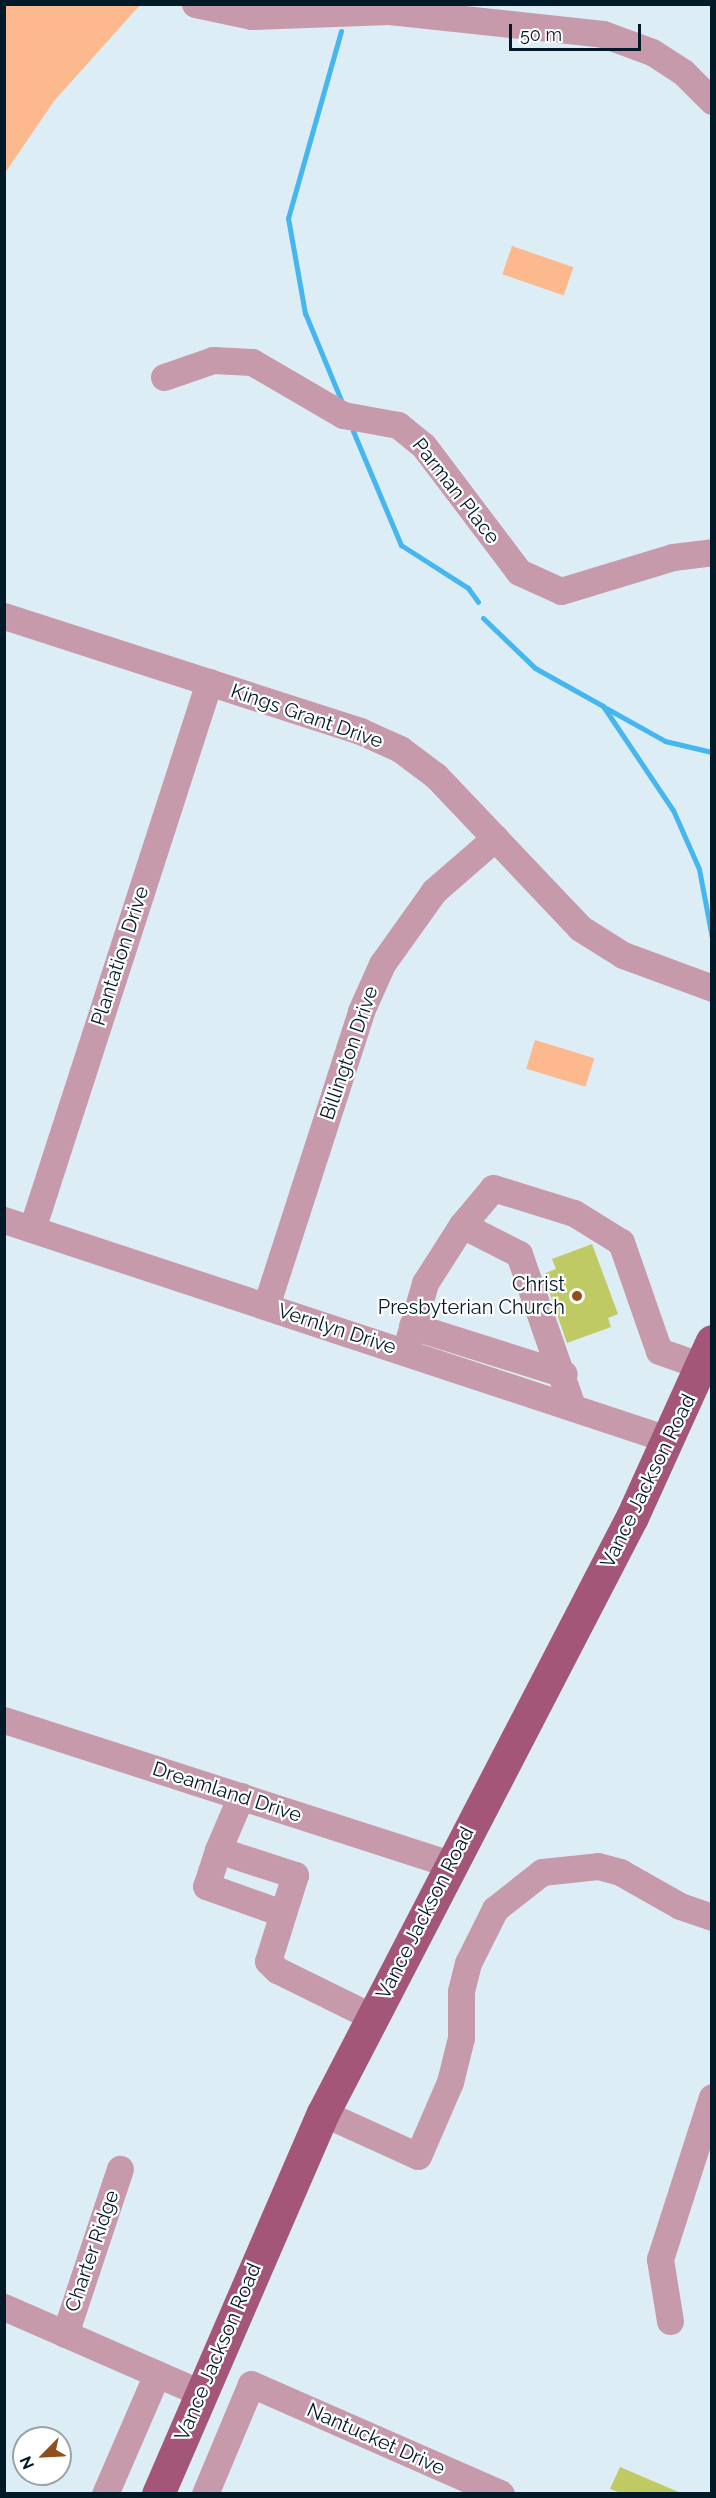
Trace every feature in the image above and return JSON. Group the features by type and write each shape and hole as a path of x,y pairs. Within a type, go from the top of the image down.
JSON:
{"main road":[{"name":"Vance Jackson Road","path":"158,2493 322,2113 670,1440 707,1354"}],"street":[{"path":"195,4 241,16 389,11 603,34 652,52 683,72 711,101"},
{"name":"Parman Place","path":"164,377 213,360 252,362 343,415 398,425 423,445 519,572 561,591 673,557 711,552"},
{"name":"Kings Grant Drive","path":"4,616 360,731 400,749 436,776 495,838 560,912 594,938 638,962 711,988"},
{"name":"Plantation Drive","path":"32,1229 209,682"},
{"name":"Billington Drive","path":"266,1306 361,1011 382,963 434,891 495,838"},
{"path":"405,1352 425,1283 462,1225 493,1188 574,1213 621,1242 659,1351 707,1354"},
{"name":"Vernlyn Drive","path":"4,1220 670,1440"},
{"path":"462,1225 519,1254 564,1374 572,1406"},
{"path":"412,1326 564,1374"},
{"path":"517,1389 523,1361"},
{"name":"Dreamland Drive","path":"4,1720 450,1864"},
{"path":"242,1796 218,1850 206,1886 282,1913"},
{"path":"218,1850 295,1875 268,1961 277,1970 372,2017"},
{"path":"322,2113 418,2156 450,2082 461,2038 461,1992 468,1963 495,1909 516,1888 542,1872 598,1866 620,1872 680,1906 711,1917"},
{"path":"670,2321 660,2259 711,2097"},
{"name":"Charter Ridge","path":"64,2334 120,2169"},
{"path":"4,2307 201,2393"},
{"path":"105,2493 157,2374"},
{"name":"Nantucket Drive","path":"205,2493 251,2384 501,2493"}],"shaded area":[{"path":"5,4 140,5 54,101 5,173"},
{"path":"512,246 573,267 564,296 502,274"},
{"path":"535,1040 594,1058 586,1087 526,1069"}],"building":[{"name":"Christ Presbyterian Church","path":"592,1244 618,1314 608,1318 611,1327 567,1343 543,1274 556,1269 552,1259"},
{"path":"620,2467 681,2493 621,2493 610,2489"}],"waterway":[{"path":"341,31 288,218 305,313 341,400"},
{"path":"353,431 401,545 468,588 478,602"},
{"path":"483,618 535,668 603,706 673,810 699,869 712,938"},
{"path":"606,708 665,741 712,752"}],"place":[{"name":"Christ Presbyterian Church","path":"577,1296"}]}
